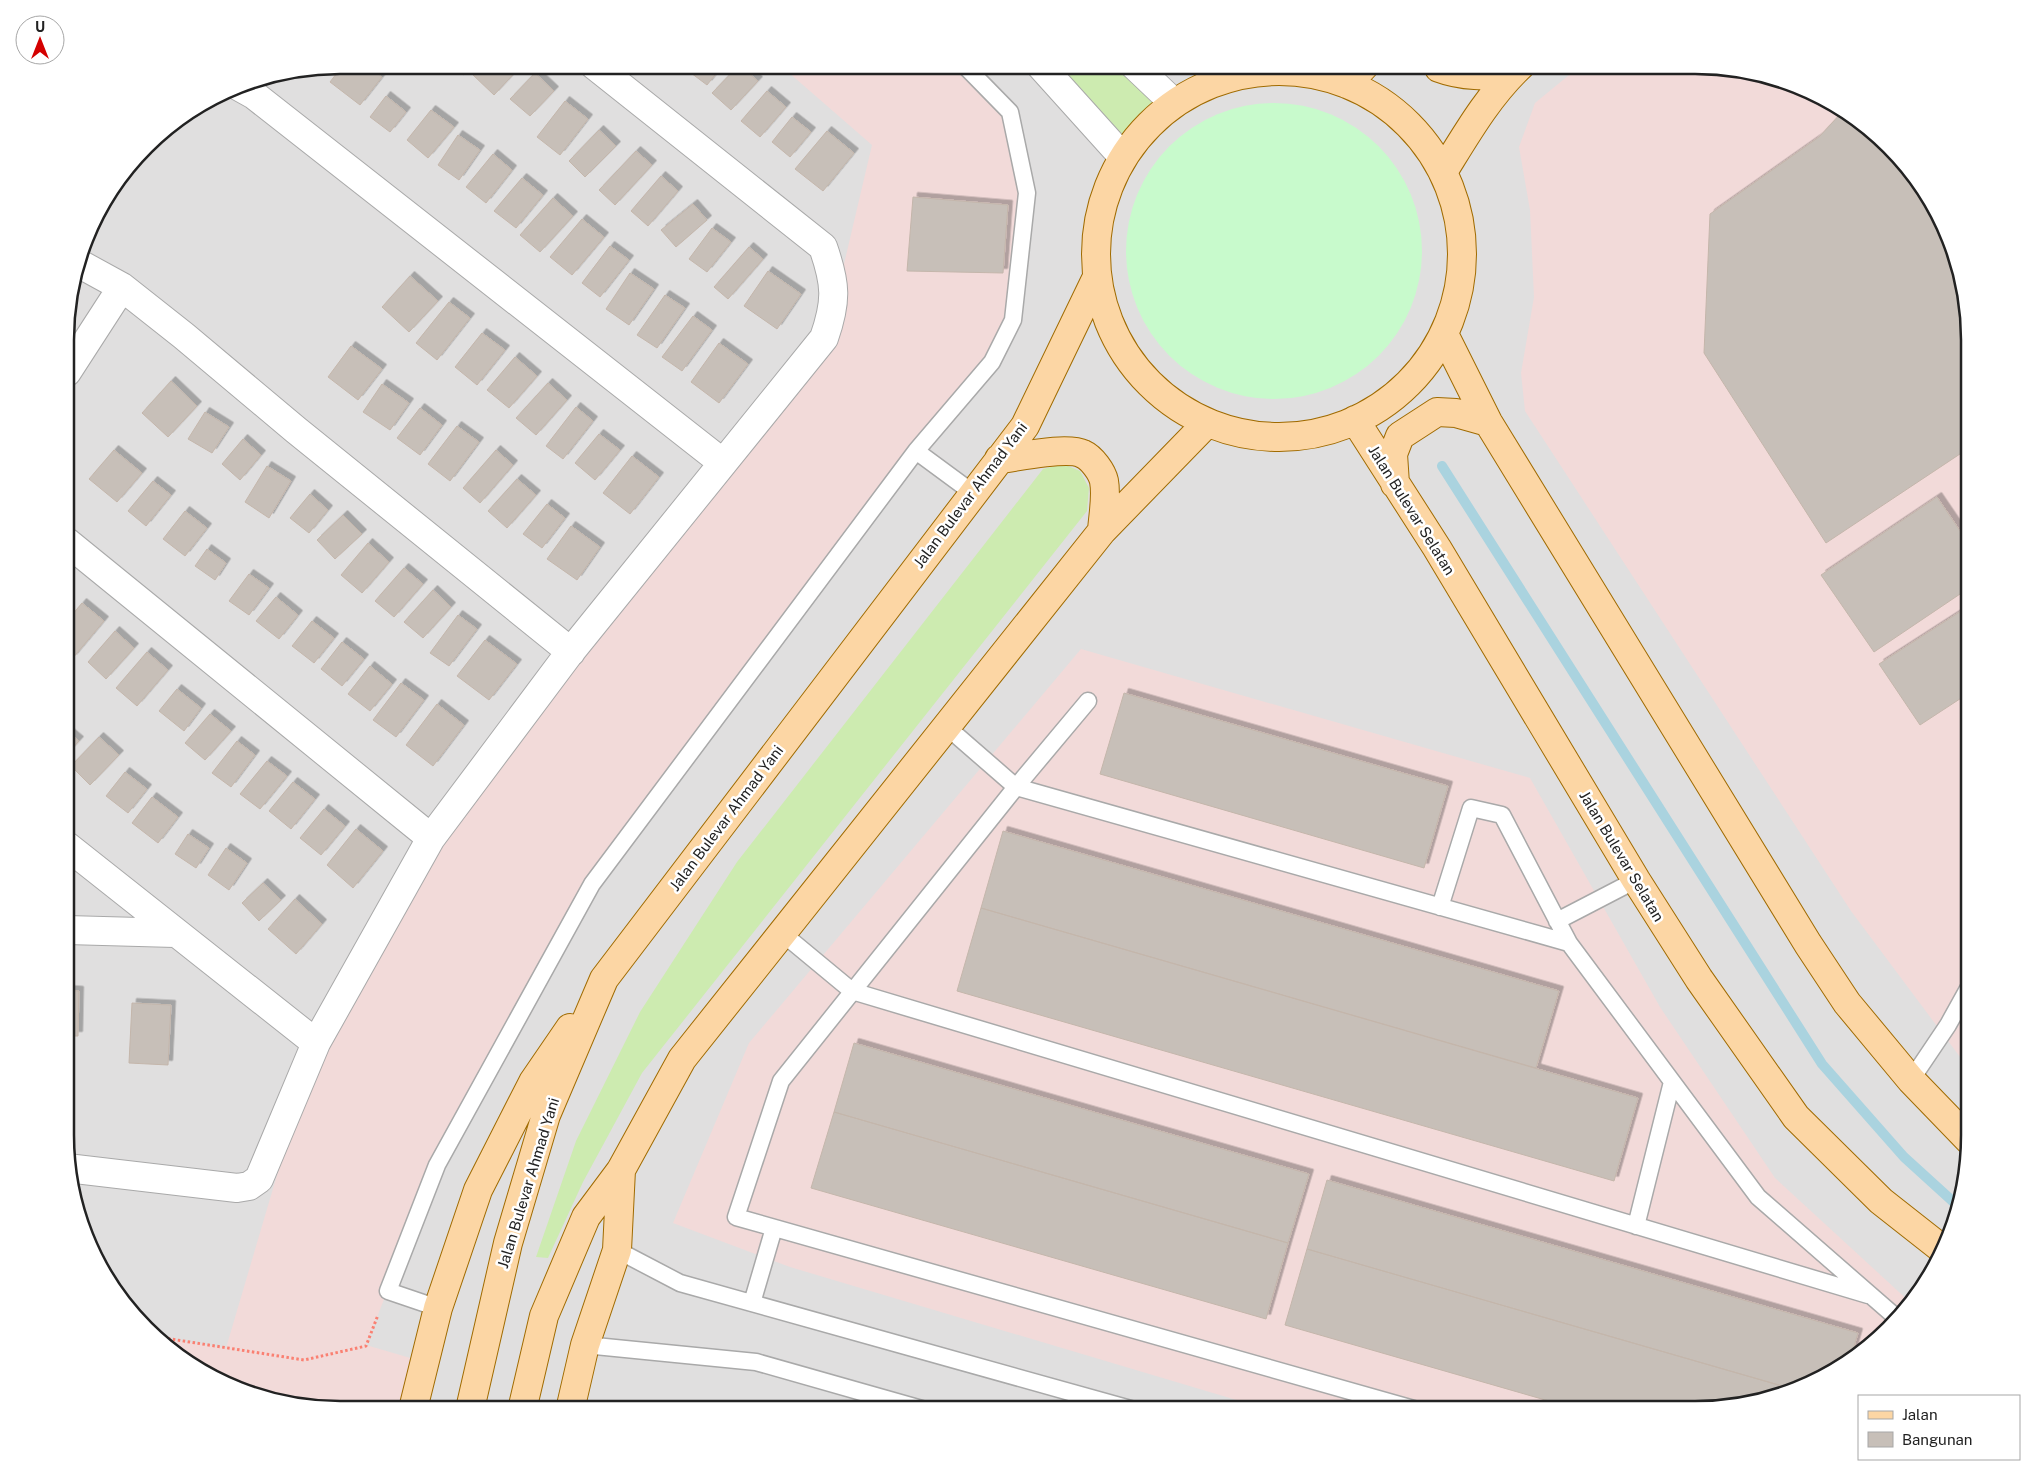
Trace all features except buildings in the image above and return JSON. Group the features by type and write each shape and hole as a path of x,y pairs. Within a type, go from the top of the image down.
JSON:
{"main road":[{"path":"1254,74 1228,77 1174,103 1138,134 1122,156 1096,224 1095,281 1108,326 1132,366 1166,400 1207,423 1256,435 1307,435 1355,420 1386,402 1422,369 1447,340 1461,297 1466,252 1454,201 1443,172 1425,144 1403,119 1376,99 1356,75 1339,74"},
{"path":"1454,74 1481,76 1493,74"},
{"path":"1443,172 1479,113 1513,74"},
{"name":"Jalan Bulevar Ahmad Yani","path":"472,1401 508,1243 546,1115 604,979 1024,426 1095,281"},
{"path":"1447,340 1488,422 1808,944 1847,1003 1911,1080 1961,1132"},
{"path":"1395,484 1394,454 1400,436 1437,412 1456,413 1488,422"},
{"name":"Jalan Bulevar Selatan","path":"1355,420 1437,548 1636,880 1698,979 1796,1117 1881,1201 1937,1245"},
{"path":"524,1401 548,1307 586,1217 620,1170 682,1059 1102,531 1207,423"},
{"path":"999,459 1053,452 1083,454 1095,466 1104,480 1102,531"},
{"path":"415,1401 438,1308 482,1182 533,1082 604,979"},
{"path":"572,1401 585,1345 617,1250 620,1170"}],"street":[{"path":"76,1169 237,1188 249,1186 259,1179 316,1043 431,838 571,652 824,338 832,315 834,293 831,271 822,247 605,74"},
{"path":"1048,74 1122,156"},
{"path":"1143,74 1174,103"},
{"path":"253,88 723,463"},
{"path":"84,266 122,287 571,652"},
{"path":"74,361 122,287"},
{"path":"74,548 431,838"},
{"path":"74,852 316,1043"},
{"path":"74,930 176,933"}],"lane":[{"path":"438,1308 388,1291 437,1165 592,884 916,451 992,362 1013,320 1028,193 1010,112 973,74"},
{"path":"916,451 973,493"},
{"path":"1088,702 1016,787 781,1081 736,1217 1385,1401"},
{"path":"947,727 1016,787 1568,942"},
{"path":"1440,907 1471,808 1502,815 1568,942 1758,1196 1892,1314"},
{"path":"1557,921 1636,880"},
{"path":"782,933 852,991 1868,1295"},
{"path":"1911,1080 1948,1025 1961,1001"},
{"path":"1636,1226 1672,1082"},
{"path":"752,1303 774,1228"},
{"path":"617,1250 680,1282 1102,1401"},
{"path":"585,1345 756,1362 893,1401"}],"path":[{"path":"169,1339 304,1360 366,1346 388,1291"}],"shaded area":[{"path":"322,74 1713,74 1748,79 1781,88 1813,101 1843,118 1871,140 1895,164 1925,205 1956,287 1961,322 1961,1153 1956,1188 1947,1221 1926,1268 1895,1311 1871,1335 1849,1352 1723,1400 1713,1401 322,1401 287,1396 254,1387 222,1374 192,1357 164,1335 140,1311 109,1268 88,1221 79,1188 74,1153 74,322 79,287 88,254 101,222 118,192 140,164 164,140 206,109 254,88 287,79"},
{"path":"790,74 975,74 997,99 1027,193 1013,320 592,884 437,1165 366,1345 424,1362 416,1401 322,1401 287,1396 254,1387 206,1366 170,1340 226,1348 316,1043 431,838 832,315 872,145"},
{"path":"1570,74 1713,74 1748,79 1781,88 1828,109 1871,140 1895,164 1917,192 1934,222 1952,271 1961,322 1961,1058 1851,911 1525,411 1521,373 1534,297 1530,210 1519,147 1535,103"},
{"path":"1081,649 1530,778 1660,1007 1775,1178 1905,1298 1871,1335 1828,1366 1781,1387 1730,1399 1713,1401 1240,1401 790,1267 673,1223 749,1043"}],"green space":[{"path":"1048,74 1143,74 1174,103 1138,134 1122,156"},
{"path":"1274,103 1303,106 1331,114 1368,136 1379,146 1405,181 1411,194 1419,222 1422,251 1419,280 1411,308 1389,345 1379,356 1344,382 1331,388 1303,396 1274,399 1245,396 1217,388 1180,366 1169,356 1143,321 1137,308 1129,280 1126,251 1129,222 1137,194 1159,157 1169,146 1204,120 1217,114 1245,106"},
{"path":"1063,464 1080,471 1089,488 1087,511 642,1073 583,1182 548,1258 536,1257 576,1141 640,1012 737,862 1043,469"}],"waterway":[{"path":"1442,466 1822,1064 1904,1157 1953,1201"}]}
